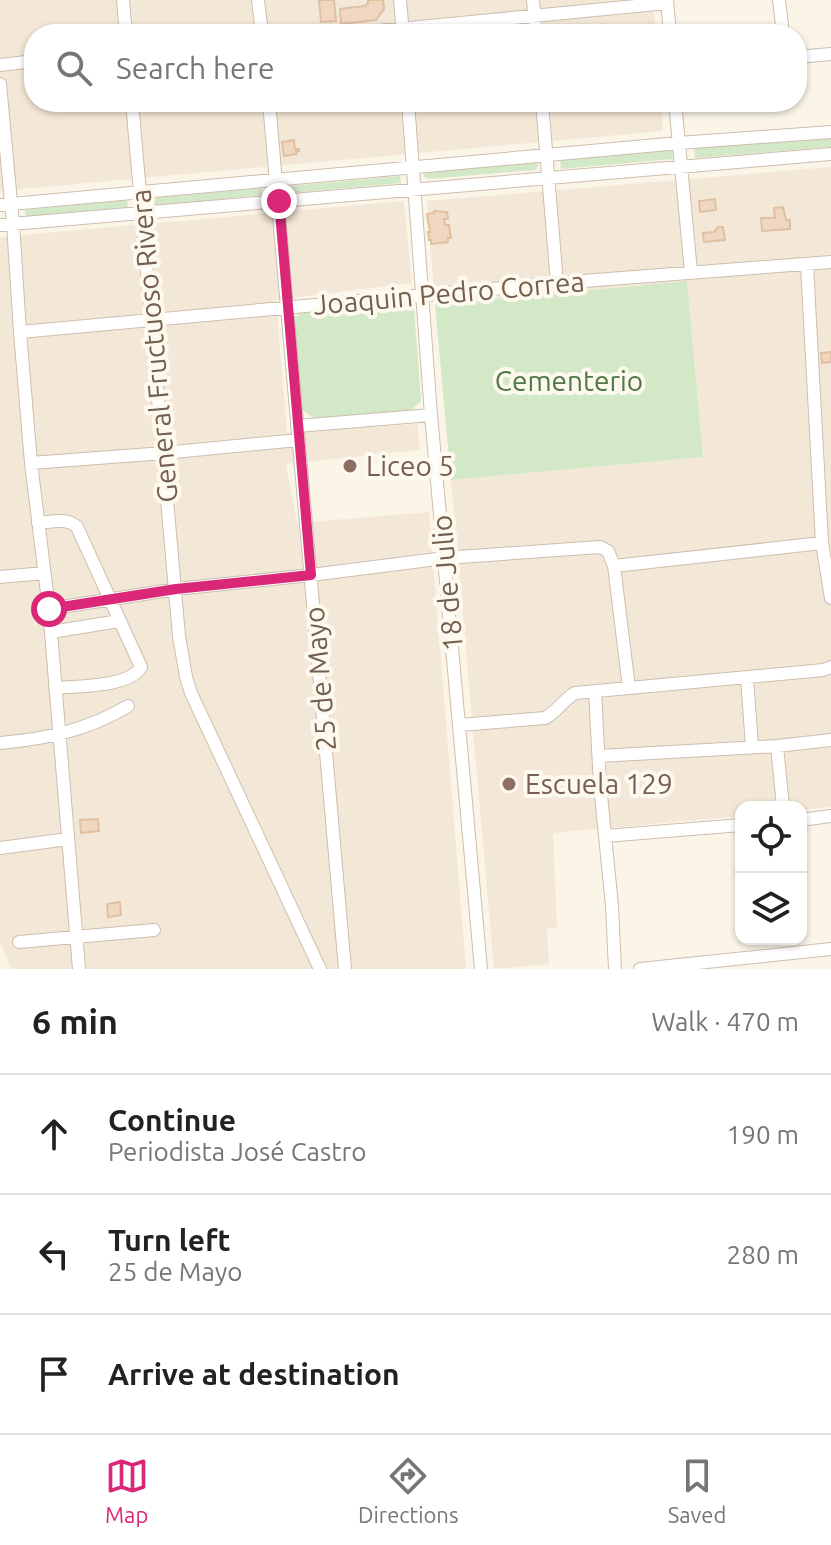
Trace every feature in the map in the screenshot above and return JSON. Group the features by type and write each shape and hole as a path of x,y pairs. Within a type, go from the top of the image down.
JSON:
{"street":[{"path":"123,0 125,24"},
{"path":"258,0 261,24"},
{"path":"400,0 402,24"},
{"path":"533,0 535,24"},
{"path":"779,0 782,24"},
{"path":"460,24 667,2 669,24"},
{"path":"807,56 831,54"},
{"path":"0,65 24,62"},
{"path":"0,84 7,224 49,609 79,969"},
{"name":"General Fructuoso Rivera","path":"133,112 182,657 191,693 320,969"},
{"name":"25 de Mayo","path":"270,112 345,969"},
{"name":"18 de Julio","path":"409,112 431,415 481,969"},
{"path":"543,112 557,283"},
{"path":"676,112 691,272"},
{"path":"6,204 831,132"},
{"path":"7,224 831,154"},
{"name":"Joaquin Pedro Correa","path":"20,332 557,283 831,262"},
{"path":"807,265 822,543 831,598"},
{"path":"31,463 164,453 431,415"},
{"path":"38,523 74,523 141,667 138,674 121,681 55,688"},
{"path":"614,566 822,543"},
{"path":"49,609 176,589 445,558 600,547 608,551 614,566 629,688"},
{"path":"0,577 44,573"},
{"path":"51,632 119,621"},
{"path":"460,725 545,718 575,693 747,678 831,667"},
{"path":"747,678 752,746"},
{"path":"595,692 615,969"},
{"path":"0,743 59,735 128,706"},
{"path":"599,756 831,740"},
{"path":"777,746 782,801"},
{"path":"807,819 831,816"},
{"path":"605,836 735,825"},
{"path":"0,848 68,839"},
{"path":"19,942 154,930"},
{"path":"640,969 801,946 831,949"}],"shaded area":[{"path":"0,0 653,0 655,24 24,24 24,112 662,112 663,131 0,191"},
{"path":"831,167 831,807 807,809 807,801 735,801 735,817 553,833 557,928 547,929 549,964 494,969 451,480 703,457 687,281 435,305 427,201"},
{"path":"404,201 412,283 276,300 287,432 417,424 420,450 286,464 297,523 429,512 466,969 11,969 0,942 0,237"}],"green space":[{"path":"831,137 831,147 695,158 694,148"},
{"path":"672,150 673,159 561,169 560,159"},
{"path":"535,161 539,165 535,170 424,177 425,172"},
{"path":"400,176 401,183 290,193 290,186"},
{"path":"262,188 262,195 155,206 154,198"},
{"path":"127,200 128,207 26,217 25,210"},
{"name":"Cementerio","path":"687,281 703,457 451,480 435,305"},
{"path":"403,302 414,309 421,401 410,411 313,418 302,409 294,318 302,311"}],"building":[{"path":"319,0 334,0 336,21 321,22"},
{"path":"368,0 383,0 384,9 376,20 341,24 340,9 365,6"},
{"path":"294,140 295,149 299,151 284,156 282,142"},
{"path":"715,199 716,210 700,212 699,201"},
{"path":"783,207 786,220 790,220 790,229 762,231 761,218 775,218 774,208"},
{"path":"447,212 448,219 444,219 445,225 449,225 451,238 448,242 431,244 429,240 427,214"},
{"path":"718,227 723,227 725,240 704,242 703,233 714,232"},
{"path":"831,352 831,362 822,363 821,353"},
{"path":"98,819 99,831 81,833 80,820"},
{"path":"120,902 121,915 108,917 107,904"}],"place":[{"name":"Liceo 5","path":"350,466"},
{"name":"Escuela 129","path":"509,784"}],"route":[{"path":"49,609 176,589 311,575 279,201"}]}
